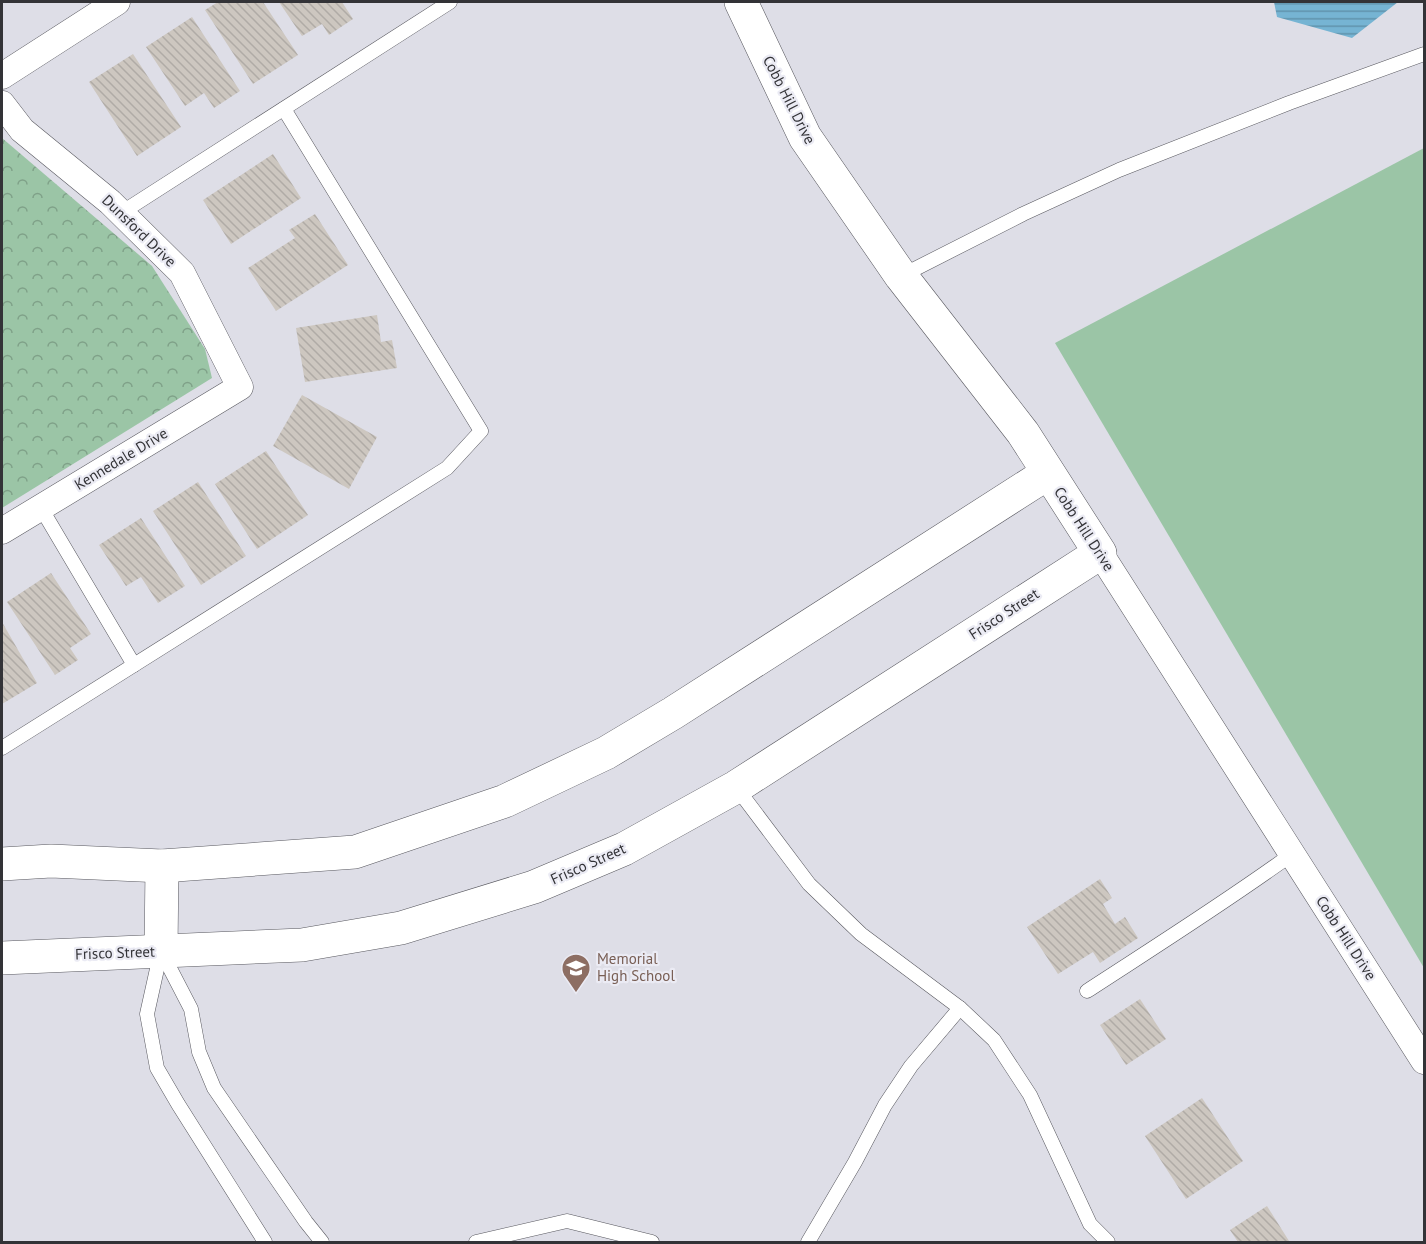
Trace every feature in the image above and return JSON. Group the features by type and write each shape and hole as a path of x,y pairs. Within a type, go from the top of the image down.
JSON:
{"street":[{"path":"2,76 117,2"},
{"name":"Cobb Hill Drive","path":"741,2 805,137 902,276 1023,433 1425,1061"},
{"name":"Dunsford Drive","path":"2,104 22,130 110,202 182,273 240,387"},
{"name":"Kennedale Drive","path":"2,531 240,387"},
{"path":"2,864 51,861 162,866 356,852 505,801 606,753 674,713 1048,473"},
{"name":"Frisco Street","path":"2,958 302,945 401,928 523,891 624,849 736,787 1100,553"},
{"path":"161,951 162,866"}],"lane":[{"path":"122,213 450,2"},
{"path":"902,276 1023,214 1119,170 1289,103 1425,54"},
{"path":"2,748 447,468 481,431 284,109"},
{"path":"41,508 134,665"},
{"path":"736,787 809,884 861,934 960,1008 994,1040 1030,1095 1090,1224 1108,1242"},
{"path":"1087,991 1207,913 1292,854"},
{"path":"161,951 147,1014 157,1068 265,1242"},
{"path":"161,951 191,1009 199,1052 214,1088 322,1242"},
{"path":"808,1242 885,1105 911,1066 960,1008"},
{"path":"476,1242 567,1221 652,1242"}],"green space":[{"path":"2,138 152,266 205,349 212,378 2,508"},
{"path":"1424,148 1424,968 1055,343"}],"water":[{"path":"1274,2 1398,2 1352,38 1277,17"}],"building":[{"path":"218,2 263,2 298,55 253,84 205,10"},
{"path":"279,2 342,2 353,19 329,35 322,24 302,36"},
{"path":"192,17 240,91 214,108 204,93 185,106 146,47"},
{"path":"133,54 181,127 137,156 89,82"},
{"path":"273,154 301,198 231,244 203,200"},
{"path":"315,214 348,265 276,311 248,268 295,238 289,230"},
{"path":"377,315 381,342 392,340 397,368 305,382 296,328"},
{"path":"302,395 377,437 349,489 273,446"},
{"path":"266,451 308,515 257,549 215,484"},
{"path":"198,482 246,556 201,585 153,511"},
{"path":"141,518 185,586 158,603 141,577 126,586 99,545"},
{"path":"51,573 91,634 70,648 78,660 55,675 7,602"},
{"path":"2,622 37,683 2,704"},
{"path":"1100,879 1112,898 1103,904 1115,924 1125,917 1138,938 1100,963 1093,952 1058,974 1027,927"},
{"path":"1140,999 1166,1039 1126,1065 1100,1025"},
{"path":"1202,1098 1243,1161 1186,1199 1145,1136"},
{"path":"1267,1206 1289,1241 1238,1242 1230,1230"}],"place":[{"name":"Memorial High School","path":"576,994"}]}
